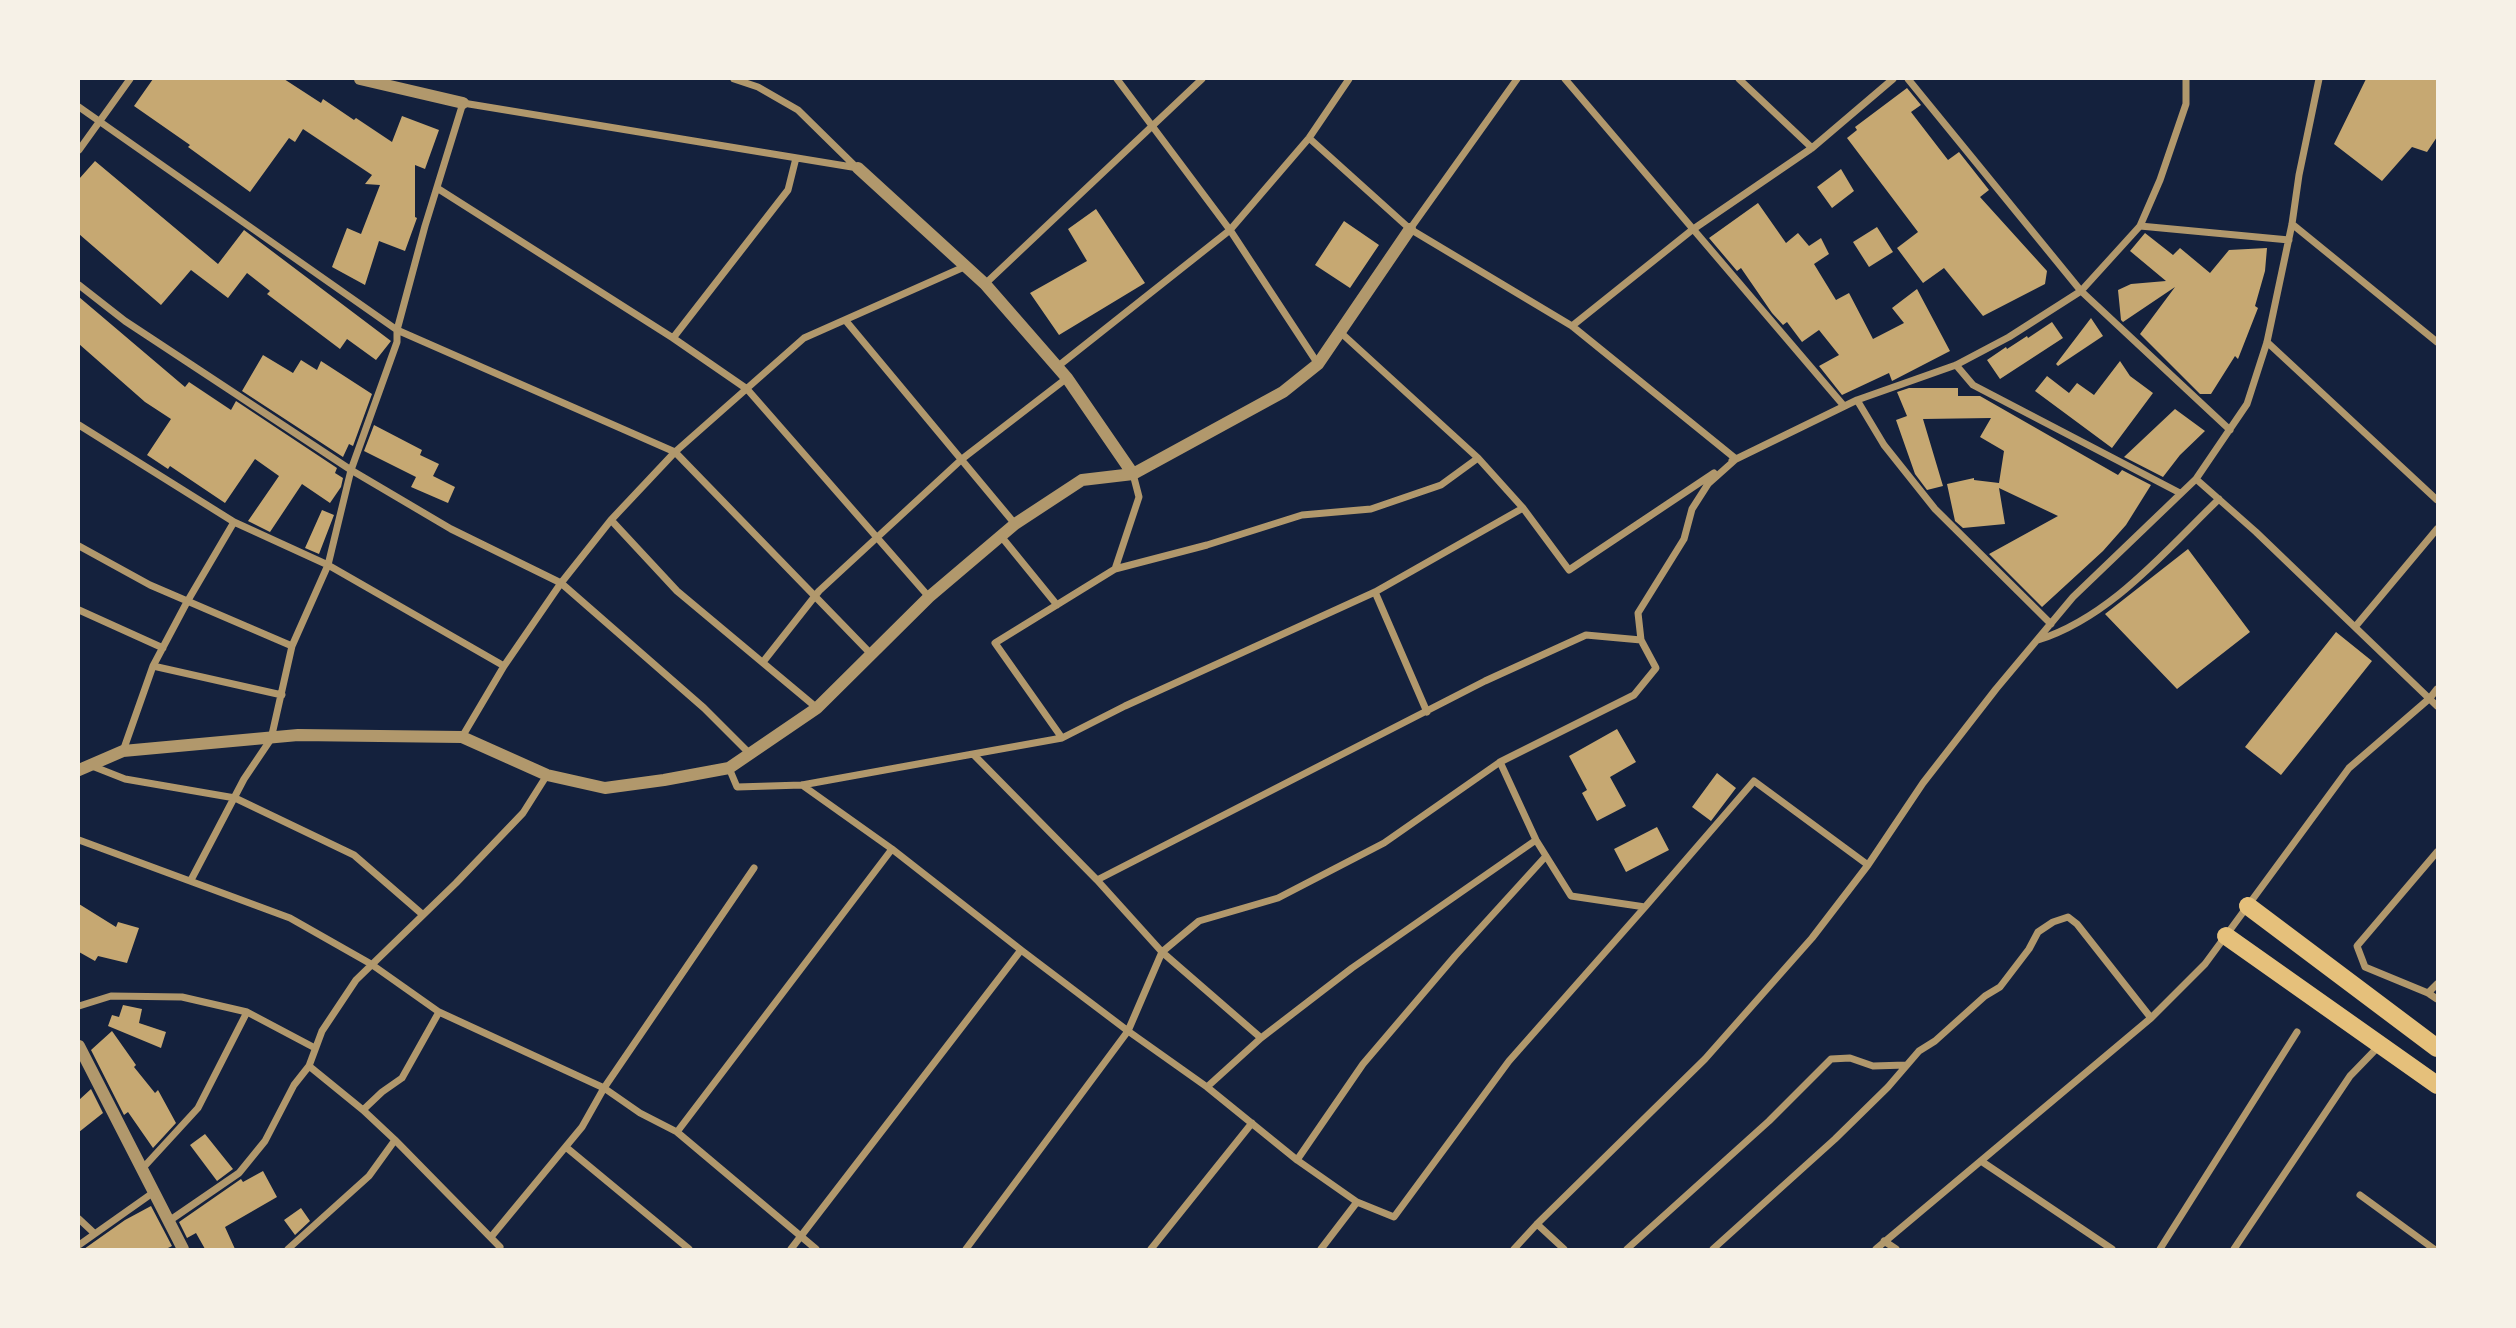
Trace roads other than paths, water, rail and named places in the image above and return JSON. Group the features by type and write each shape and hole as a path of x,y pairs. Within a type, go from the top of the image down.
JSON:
{"main road":[{"path":"2248,906 2437,1048"},
{"path":"2226,936 2437,1085"}],"street":[{"path":"79,150 130,79"},
{"path":"360,79 463,103 858,168"},
{"path":"734,79 758,87 798,110 985,284 1067,378 1133,474 1139,497 1115,569"},
{"path":"1117,79 1230,230 1318,364"},
{"path":"985,284 1202,79"},
{"path":"1057,367 1230,230 1309,138 1349,79"},
{"path":"79,770 123,751 298,735 462,737 547,775 605,788 729,768 817,708 929,597 1015,524 1082,480 1133,474 1283,392 1318,364 1517,79"},
{"path":"1565,79 1844,407"},
{"path":"1739,79 1812,148"},
{"path":"1572,326 1692,230 1812,148 1893,79"},
{"path":"1908,79 2081,291 2230,430"},
{"path":"1339,331 1478,458 1522,508 1569,570 1736,459 1857,400 1956,365 2009,337 2081,291 2140,226 2160,180 2186,104 2186,79"},
{"path":"1514,1249 1537,1223 1705,1059 1812,937 1868,865 1923,783 2037,640 2073,597 2196,479 2230,430 2247,404 2267,342 2319,79"},
{"path":"191,880 244,779 271,739 292,646 328,565 351,470 397,342 397,330 463,103"},
{"path":"79,107 397,330 675,452 871,654"},
{"path":"1309,138 1410,229 1572,326 1736,459"},
{"path":"673,338 788,190 796,158"},
{"path":"437,188 673,338 747,389 929,597"},
{"path":"2292,224 2437,342"},
{"path":"2140,226 2289,240"},
{"path":"462,737 504,666 561,583 611,520 675,452 804,338 964,267"},
{"path":"79,285 125,321 351,470 451,529 561,583 704,708 749,753"},
{"path":"846,321 1015,524"},
{"path":"2267,342 2437,500"},
{"path":"1956,365 1973,385 2180,493"},
{"path":"763,662 814,598 877,537 962,459 1067,378"},
{"path":"1857,400 1884,445 1935,509 2051,624"},
{"path":"79,425 234,522 328,565 504,666"},
{"path":"1062,738 995,643 1115,569 1207,545 1302,515 1371,509 1441,485 1478,458"},
{"path":"966,1249 1128,1031 1162,952 1199,921 1279,898 1384,843 1500,762 1634,695 1656,668 1641,640 1638,613 1684,539 1692,509 1708,484 1736,459"},
{"path":"2196,479 2437,706"},
{"path":"2037,640 2054,635 2094,614 2140,576 2219,499"},
{"path":"729,768 737,787 802,785 1062,738 1125,706 1375,592 1522,508"},
{"path":"611,520 677,591 817,708"},
{"path":"123,751 153,666 234,522"},
{"path":"2355,627 2437,530"},
{"path":"1000,535 1057,605"},
{"path":"79,546 150,585 292,646"},
{"path":"1375,592 1427,712"},
{"path":"79,610 163,648"},
{"path":"1097,880 1427,712 1586,635 1641,640"},
{"path":"153,666 282,695"},
{"path":"1876,1249 2151,1018 2204,964 2349,768 2437,689"},
{"path":"973,754 1097,880 1162,952 1261,1038"},
{"path":"1500,762 1536,840 1571,896 1644,907"},
{"path":"92,766 125,779 235,798 354,855 422,914"},
{"path":"169,1221 239,1173 265,1141 294,1085 309,1066 329,1021 356,980 456,883 523,813 547,775"},
{"path":"802,785 892,849 1128,1031 1207,1087 1297,1160 1357,1202 1394,1217 1509,1061 1754,781 1868,865"},
{"path":"79,839 290,918 371,964 439,1012 604,1088 640,1113 677,1132 816,1249"},
{"path":"1207,1087 1261,1038 1352,968 1536,840"},
{"path":"677,1132 892,849"},
{"path":"2437,852 2357,946 2365,967 2428,992 2437,999"},
{"path":"1297,1160 1363,1064 1455,956 1546,856"},
{"path":"491,1237 582,1127 604,1088 754,868"},
{"path":"1713,1249 1835,1139 1888,1087 1906,1065 1985,996 2000,987 2029,949 2038,932 2053,922 2068,917 2077,924 2151,1018"},
{"path":"791,1249 1021,950"},
{"path":"2428,992 2437,984"},
{"path":"79,1006 111,996 182,997 247,1012 315,1048"},
{"path":"142,1169 198,1108 247,1012"},
{"path":"363,1110 402,1078 439,1012"},
{"path":"2160,1249 2297,1032"},
{"path":"2234,1249 2350,1076 2380,1045"},
{"path":"79,1046 183,1249"},
{"path":"1628,1249 1769,1121 1830,1059 1850,1058 1873,1066 1906,1065"},
{"path":"309,1066 395,1140 501,1248"},
{"path":"1151,1249 1252,1123"},
{"path":"288,1249 369,1176 395,1140"},
{"path":"567,1148 689,1249"},
{"path":"1981,1161 2112,1249"},
{"path":"79,1245 154,1192"},
{"path":"2360,1195 2434,1249"},
{"path":"1321,1249 1357,1202"},
{"path":"79,1219 94,1233"},
{"path":"1537,1223 1564,1249"},
{"path":"1884,1241 1896,1249"}]}
